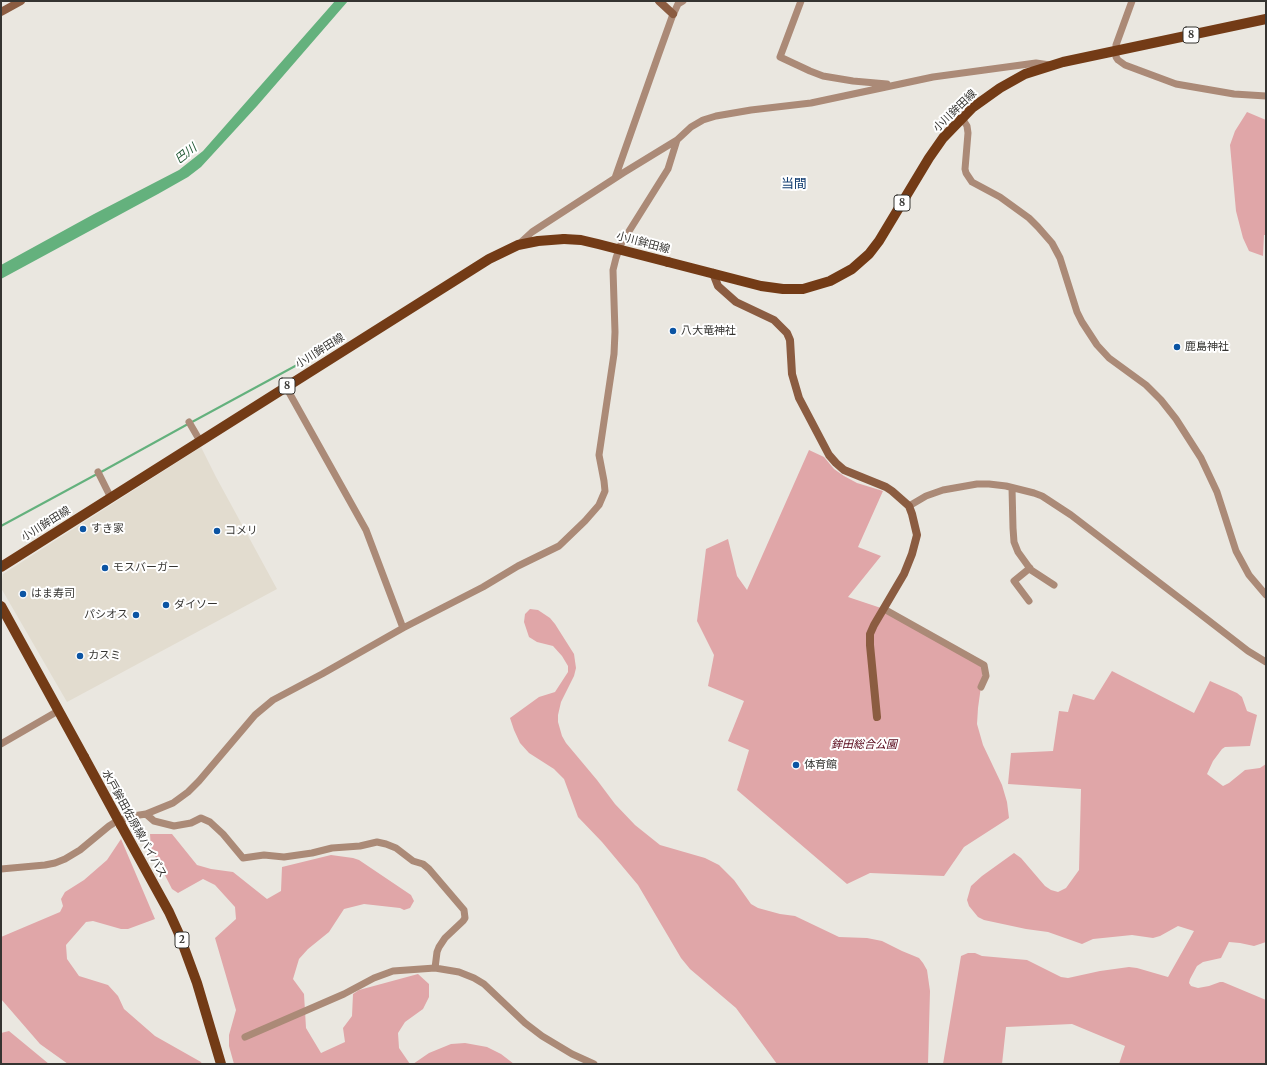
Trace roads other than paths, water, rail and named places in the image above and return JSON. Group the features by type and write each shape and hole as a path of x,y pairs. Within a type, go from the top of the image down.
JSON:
{"main road":[{"name":"小川鉾田線","path":"1,567 489,259 518,245 538,241 564,239 581,240 773,288 794,290 813,287 845,274 860,263 879,241 936,147 962,118 989,95 1000,88 1025,74 1050,66 1266,19"},
{"name":"水戸鉾田佐原線バイパス","path":"1,606 169,912 195,977 221,1064"}],"street":[{"path":"1,12 21,1"},
{"path":"659,1 673,14"},
{"path":"615,178 673,14 678,4 683,1"},
{"path":"801,1 780,57 824,76 853,81 887,84 889,86"},
{"path":"1132,1 1120,33 1116,51 1116,57 1125,65 1176,84 1234,94 1266,96"},
{"path":"518,245 532,232 677,140 697,123 716,116 765,108 811,103 933,77 1036,63 1050,66"},
{"path":"962,118 967,126 968,133 966,174 972,182 1000,197 1029,218 1052,243 1060,258 1077,312 1097,345 1109,358 1149,388 1161,400 1176,419 1201,458 1211,478 1236,551 1249,575 1266,595"},
{"path":"1,869 45,865 65,859 80,850 117,821 146,814 173,803 188,792 199,781 255,715 273,700 403,628 483,587 518,566 559,546 585,521 599,505 605,491 599,455 614,354 615,332 613,270 621,244 668,169 677,140"},
{"path":"712,273 718,286 736,302 774,320 787,333 790,340 792,374 799,398 829,455 844,470 886,487 909,506 917,535 915,544 909,563 870,634 877,716"},
{"path":"286,387 366,530 403,628"},
{"path":"190,423 200,441"},
{"path":"99,474 111,498"},
{"path":"909,506 926,496 961,486 989,484 1034,492 1059,506 1248,651 1266,662"},
{"path":"1012,488 1014,542 1018,552 1030,568 1054,585"},
{"path":"1029,601 1014,581 1030,568"},
{"path":"884,609 984,665 986,676 981,687"},
{"path":"1,744 58,711"},
{"path":"146,814 154,821 174,826 191,823 201,818 210,822 223,834 243,858 264,855 284,857 312,854 332,848 360,846 377,842 396,848 413,861 423,864 429,869 464,910 465,918 463,921 445,938 439,947 435,968"},
{"path":"245,1037 344,994 374,978 393,971 435,968 459,972 484,984 525,1023 542,1036 572,1054 594,1064"}],"waterway":[{"path":"192,422 321,352"},
{"path":"101,472 188,424"},
{"path":"1,526 97,474"}],"place":[{"name":"八大竜神社","path":"673,331"},
{"name":"鹿島神社","path":"1177,347"},
{"name":"すき家","path":"83,529"},
{"name":"コメリ","path":"217,531"},
{"name":"モスバーガー","path":"105,568"},
{"name":"はま寿司","path":"23,594"},
{"name":"ダイソー","path":"166,605"},
{"name":"パシオス","path":"136,615"},
{"name":"カスミ","path":"80,656"},
{"name":"体育館","path":"796,765"}],"district":[{"name":"当間","path":"794,184"}],"water label":[{"name":"巴川","path":"186,154"}],"park label":[{"name":"鉾田総合公園","path":"864,745"}]}
